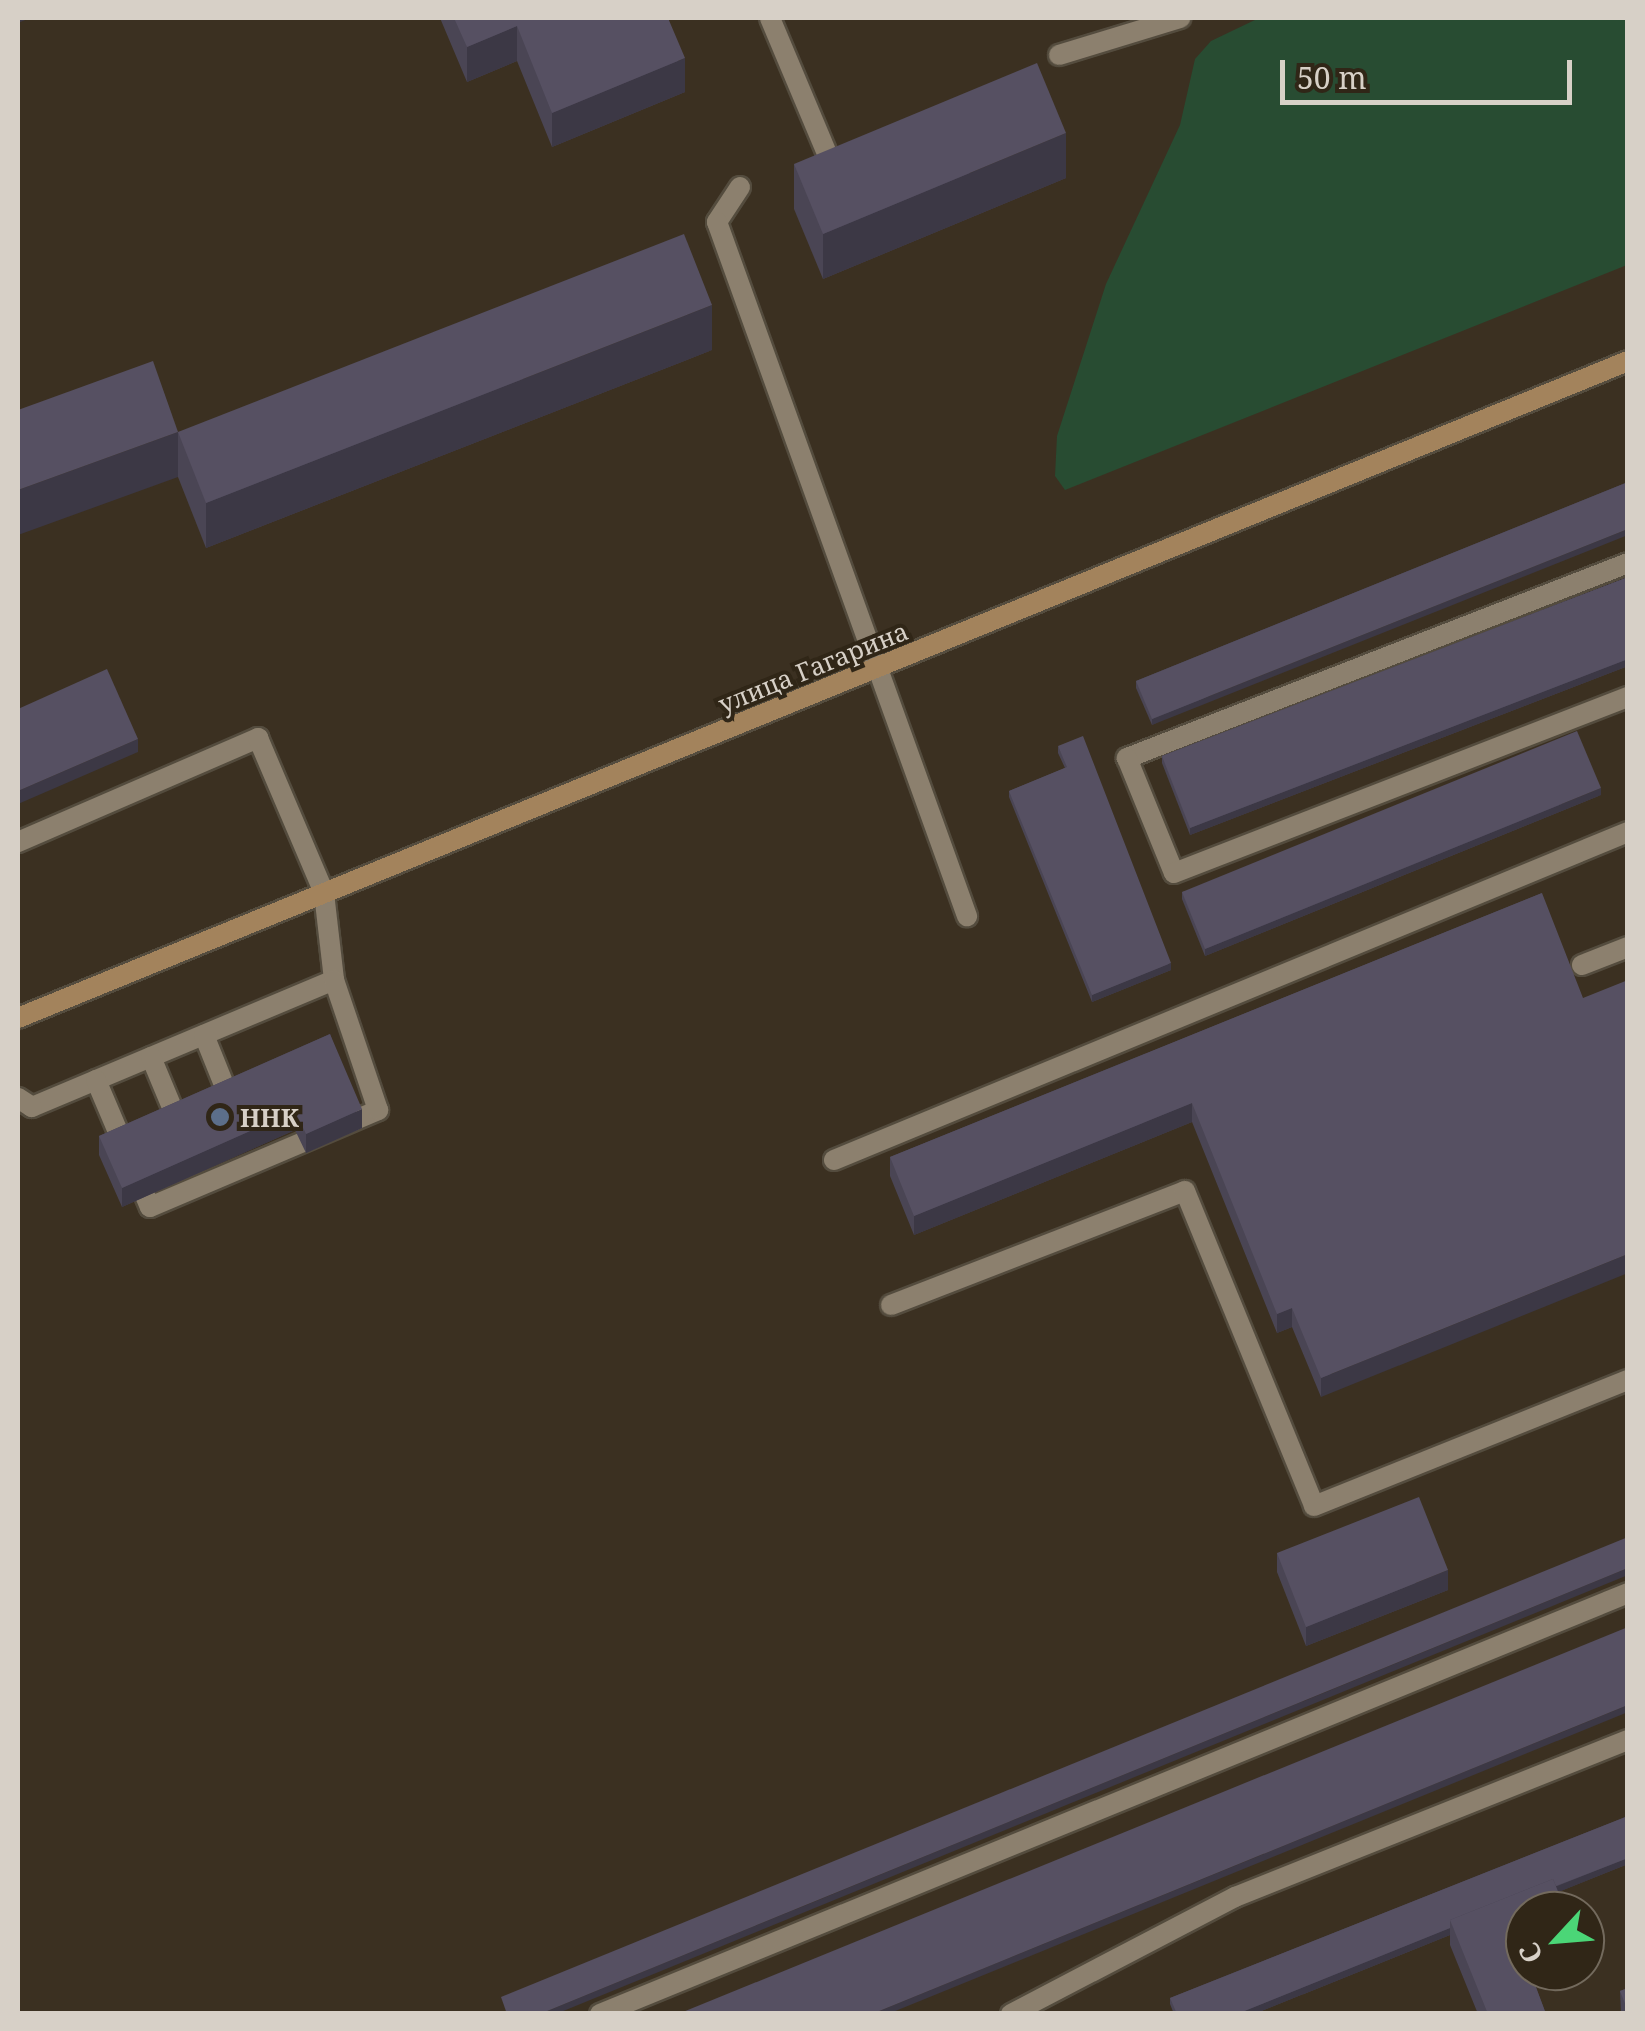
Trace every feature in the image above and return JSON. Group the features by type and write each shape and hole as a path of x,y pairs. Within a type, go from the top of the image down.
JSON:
{"main road":[{"name":"улица Гагарина","path":"18,1018 1628,362"}],"lane":[{"path":"770,18 826,151"},
{"path":"1059,55 1180,18"},
{"path":"740,187 717,222 874,669 967,916"},
{"path":"1628,563 1127,758 1174,873 1628,697"},
{"path":"18,842 258,738 324,893 334,980 378,1110 248,1144 197,1166 150,1206 96,1080"},
{"path":"834,1160 1628,832"},
{"path":"1582,966 1628,948"},
{"path":"18,1098 32,1108 334,980"},
{"path":"204,1035 248,1144"},
{"path":"151,1057 197,1166"},
{"path":"891,1305 1185,1191 1314,1506 1628,1380"},
{"path":"600,2014 1628,1593"},
{"path":"1012,2014 1235,1897 1628,1740"}],"green space":[{"path":"1259,18 1627,18 1627,265 1065,490 1055,476 1057,436 1106,284 1180,125 1195,59 1211,41"}],"building":[{"path":"454,18 668,18 685,58 552,113 517,26 467,47"},
{"path":"1037,63 1066,133 823,234 794,164"},
{"path":"684,234 712,305 206,503 178,432"},
{"path":"153,361 178,432 18,490 18,410"},
{"path":"1628,482 1628,529 1152,719 1136,681"},
{"path":"1628,577 1628,659 1190,828 1162,756"},
{"path":"107,669 138,739 18,791 18,709"},
{"path":"1577,731 1601,788 1205,949 1182,892"},
{"path":"1083,736 1171,963 1092,995 1009,791 1067,767 1058,746"},
{"path":"1542,893 1583,998 1628,980 1628,1254 1321,1378 1292,1308 1277,1314 1192,1103 914,1216 890,1157"},
{"path":"330,1034 362,1109 306,1134 295,1111 122,1188 99,1136"},
{"path":"1419,1497 1448,1570 1306,1627 1277,1553"},
{"path":"1628,1537 1628,1568 540,2014 507,2014 501,1997"},
{"path":"1628,1627 1628,1705 872,2014 678,2014"},
{"path":"1628,1816 1628,1858 1556,1886 1553,1879 1523,1891 1505,1891 1505,1898 1450,1920 1450,1928 1237,2014 1177,2014 1170,1998"},
{"path":"1553,1879 1558,1891 1523,1891"},
{"path":"1505,1898 1505,1991 1537,1991 1546,2014 1488,2014 1450,1920"},
{"path":"1628,1988 1628,2011 1620,1991"}],"place":[{"name":"ННК","path":"220,1117"}]}
